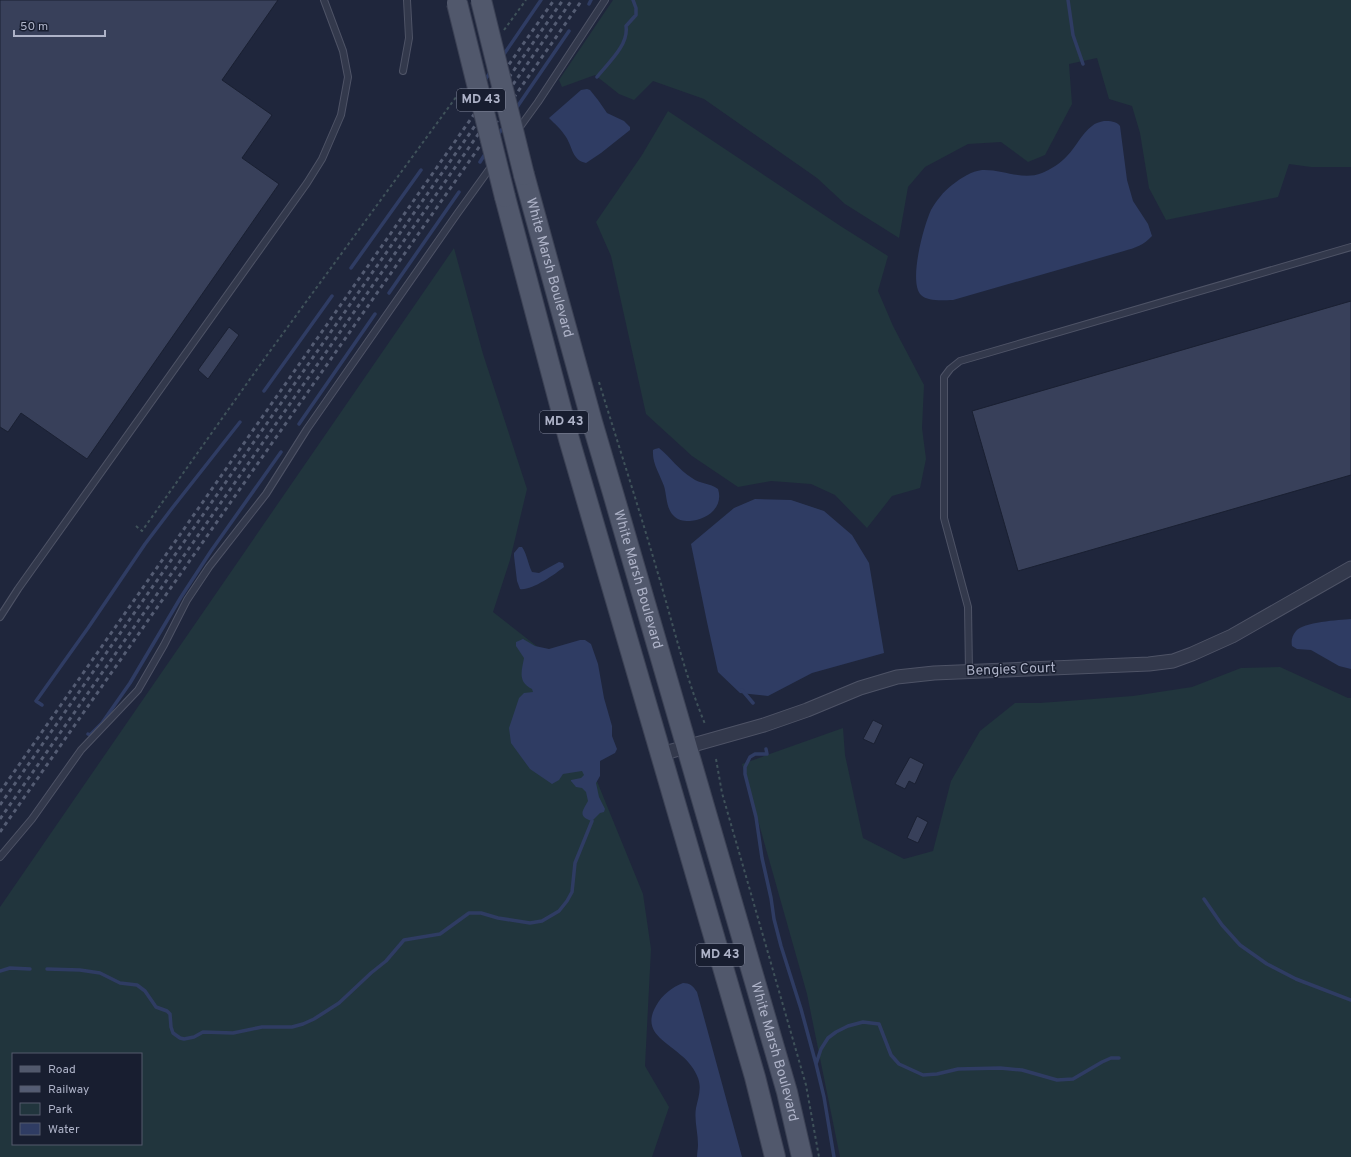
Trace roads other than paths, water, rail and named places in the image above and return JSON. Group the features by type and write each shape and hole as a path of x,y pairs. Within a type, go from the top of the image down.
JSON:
{"main road":[{"name":"White Marsh Boulevard","path":"481,0 524,175 592,422 787,1092 802,1157"},
{"name":"White Marsh Boulevard","path":"457,2 505,196 569,439 753,1070 776,1157"}],"street":[{"name":"Bengies Court","path":"661,754 770,723 807,710 860,688 886,680 914,675 1115,667 1173,661 1212,646 1232,636 1351,568"}],"lane":[{"path":"0,618 18,589 307,183 322,159 341,115 348,77 344,51 324,0"},
{"path":"404,71 409,38 407,0"},
{"path":"511,139 538,102 605,0"},
{"path":"0,857 32,819 81,750 138,690 196,586 266,494 307,429 452,220 502,152"},
{"path":"969,672 968,607 944,518 944,377 950,369 960,361 1351,247"}],"water":[{"path":"581,90 590,90 607,113 624,121 630,127 630,130 586,163 575,156 564,134 549,118"},
{"path":"1104,121 1115,122 1120,126 1127,180 1133,201 1148,224 1152,236 1146,242 1128,250 953,300 932,300 921,295 917,288 916,278 918,253 921,240 931,210 946,190 970,173 982,170 1027,176 1049,170 1065,159 1088,129 1095,124"},
{"path":"659,448 687,475 695,480 718,489 719,501 713,511 708,515 696,520 687,521 678,519 672,514 668,507 664,486 653,455 653,450"},
{"path":"755,499 791,500 824,511 852,535 869,563 884,653 812,673 768,696 740,693 718,672 691,544 734,508"},
{"path":"519,547 522,547 524,550 532,572 539,573 559,562 563,563 564,567 549,578 530,588 520,589 517,581 514,556 514,553"},
{"path":"1351,619 1351,669 1339,666 1311,650 1297,649 1292,646 1293,636 1296,631 1306,625"},
{"path":"523,639 535,646 549,649 580,640 585,640 591,644 598,664 604,698 612,726 612,736 617,749 615,753 600,761 600,776 596,783 599,797 605,809 604,812 600,813 592,821 584,817 582,813 588,801 586,792 582,788 576,787 571,781 581,778 584,775 582,771 563,774 559,780 552,784 530,769 511,743 509,728 519,698 524,693 533,692 522,679 524,658 516,646 516,642"},
{"path":"683,983 691,985 697,992 742,1157 697,1157 698,1145 696,1108 700,1090 698,1078 687,1061 657,1035 653,1029 651,1023 652,1015 658,1002 668,992"}],"waterway":[{"path":"502,57 541,0"},
{"path":"589,4 591,0"},
{"path":"597,77 621,47 626,33 626,26 636,15 636,8 633,0"},
{"path":"1068,0 1073,35 1083,64"},
{"path":"515,110 569,31"},
{"path":"483,83 491,71"},
{"path":"497,136 505,125"},
{"path":"480,162 487,151"},
{"path":"351,268 421,170"},
{"path":"389,293 459,192"},
{"path":"264,391 332,296"},
{"path":"299,424 375,314"},
{"path":"42,705 36,701 145,544 240,422"},
{"path":"88,734 90,735 102,723 130,683 181,597 211,551 281,452"},
{"path":"742,690 753,703"},
{"path":"766,749 767,754 755,754 750,757 745,767 745,774 756,817 762,858 774,919 816,1064 824,1097 834,1157"},
{"path":"47,969 80,970 100,973 120,983 137,985 145,991 156,1007 167,1011 170,1014 173,1033 184,1039 194,1037 203,1032 233,1033 262,1027 292,1027 314,1019 339,1003 386,961 404,940 440,934 469,913 481,913 498,918 530,923 542,921 559,911 572,892 575,863 592,821"},
{"path":"1204,899 1222,925 1240,945 1267,964 1296,979 1351,1000"},
{"path":"0,971 10,968 30,969"},
{"path":"816,1064 821,1049 828,1038 848,1026 863,1022 879,1024 891,1055 899,1064 923,1075 937,1074 958,1069 1000,1068 1022,1070 1057,1080 1073,1079 1102,1062 1111,1058 1119,1058"}],"railway":[{"path":"0,792 554,0"},
{"path":"0,805 563,0"},
{"path":"0,819 572,0"},
{"path":"0,832 582,0"}]}
